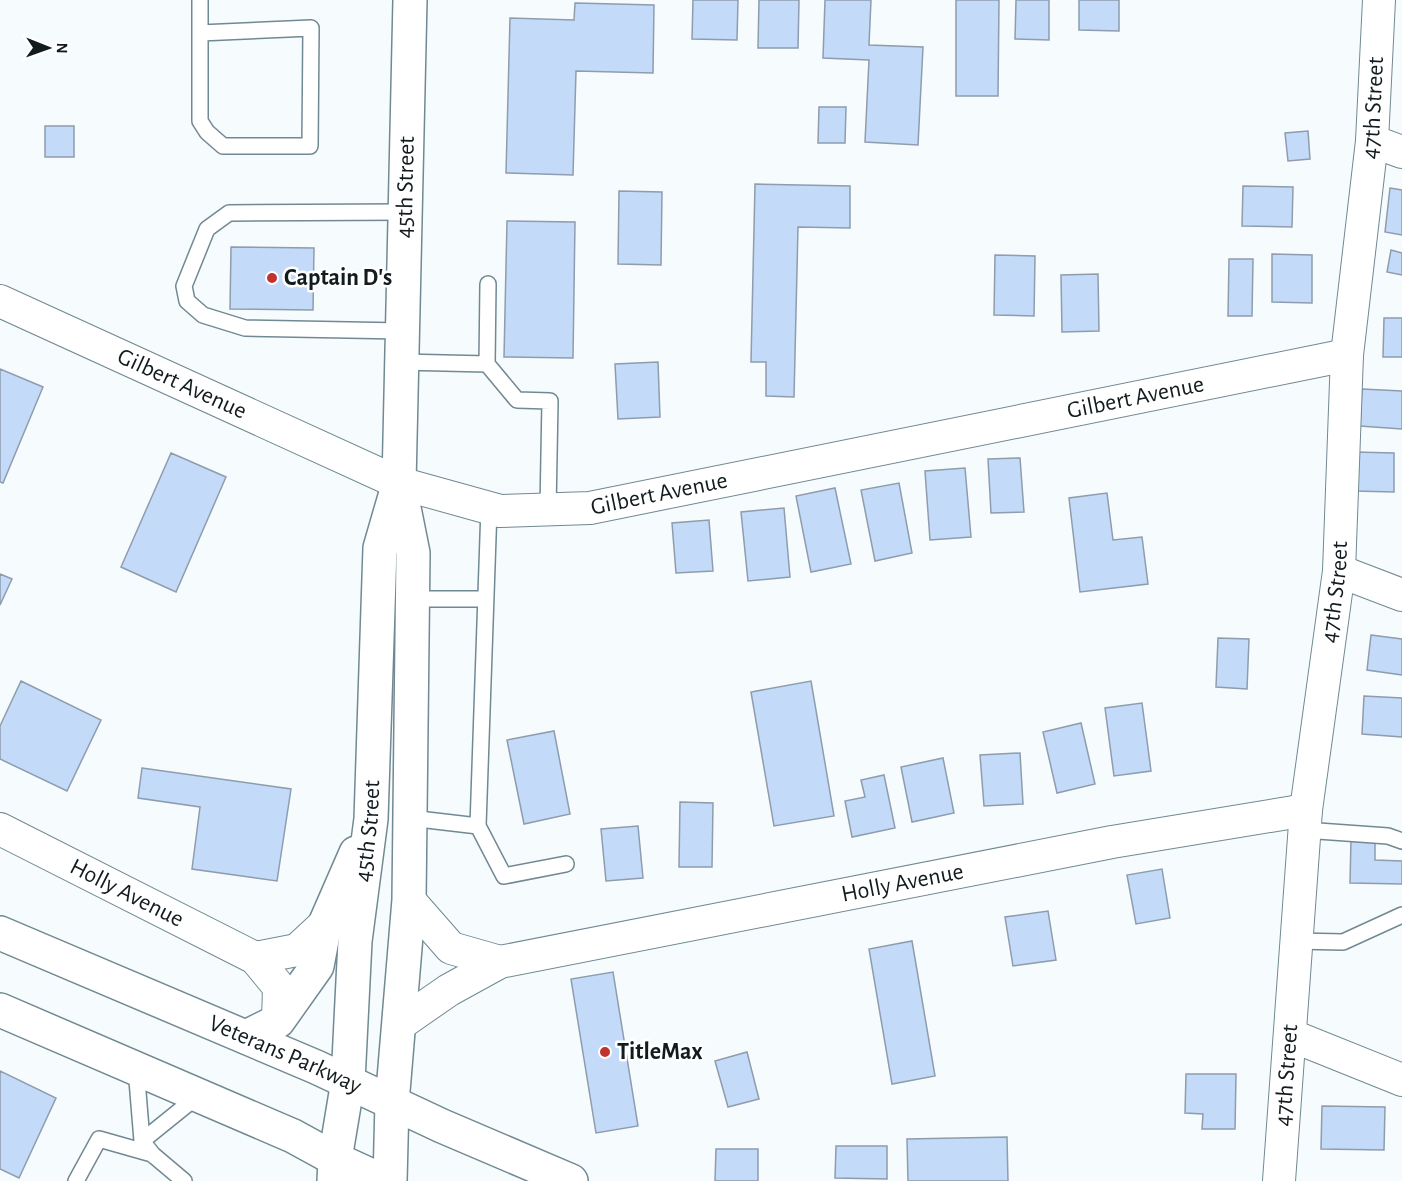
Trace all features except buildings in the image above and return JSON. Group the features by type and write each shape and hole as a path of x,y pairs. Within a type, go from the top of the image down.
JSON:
{"main road":[{"name":"45th Street","path":"390,1181 392,1103 409,900 414,553 399,483 410,0"},
{"name":"45th Street","path":"335,1170 348,1081 355,941 371,819 380,548 399,483"},
{"path":"246,1037 278,1021 317,966 325,924 371,819"},
{"name":"Veterans Parkway","path":"0,933 348,1081 392,1103 571,1181"},
{"path":"0,1010 293,1136 335,1170 383,1181"}],"street":[{"name":"47th Street","path":"1279,1181 1305,820 1339,571 1347,355 1372,141 1379,0"},
{"path":"1372,141 1402,152"},
{"name":"Gilbert Avenue","path":"0,301 399,483 500,511 602,505 1347,355"},
{"path":"1339,571 1402,595"},
{"name":"Holly Avenue","path":"400,1024 449,990 500,962 1112,842 1305,820"},
{"name":"Holly Avenue","path":"0,829 255,958 279,987 278,1021"},
{"name":"Holly Avenue","path":"409,900 451,948 500,962"},
{"path":"255,958 297,950 325,924"},
{"path":"1290,1035 1402,1080"}],"lane":[{"path":"200,0 200,33 200,121 207,132 223,146 310,146 311,28 200,33"},
{"path":"405,212 229,213 207,228 184,286 187,301 203,315 245,328 402,346 487,364 517,400 550,401 548,509"},
{"path":"487,364 488,284"},
{"path":"489,508 478,826 504,876 566,864"},
{"path":"413,599 486,599"},
{"path":"410,818 478,826"},
{"path":"1305,820 1402,840"},
{"path":"1296,941 1343,942 1402,915"},
{"path":"136,1068 142,1141 147,1160 172,1180"},
{"path":"142,1141 199,1095"},
{"path":"76,1181 99,1139 188,1181"},
{"path":"123,1155 147,1160 184,1181"}],"place":[{"name":"Captain D's","path":"272,278"},
{"name":"TitleMax","path":"605,1052"}]}
